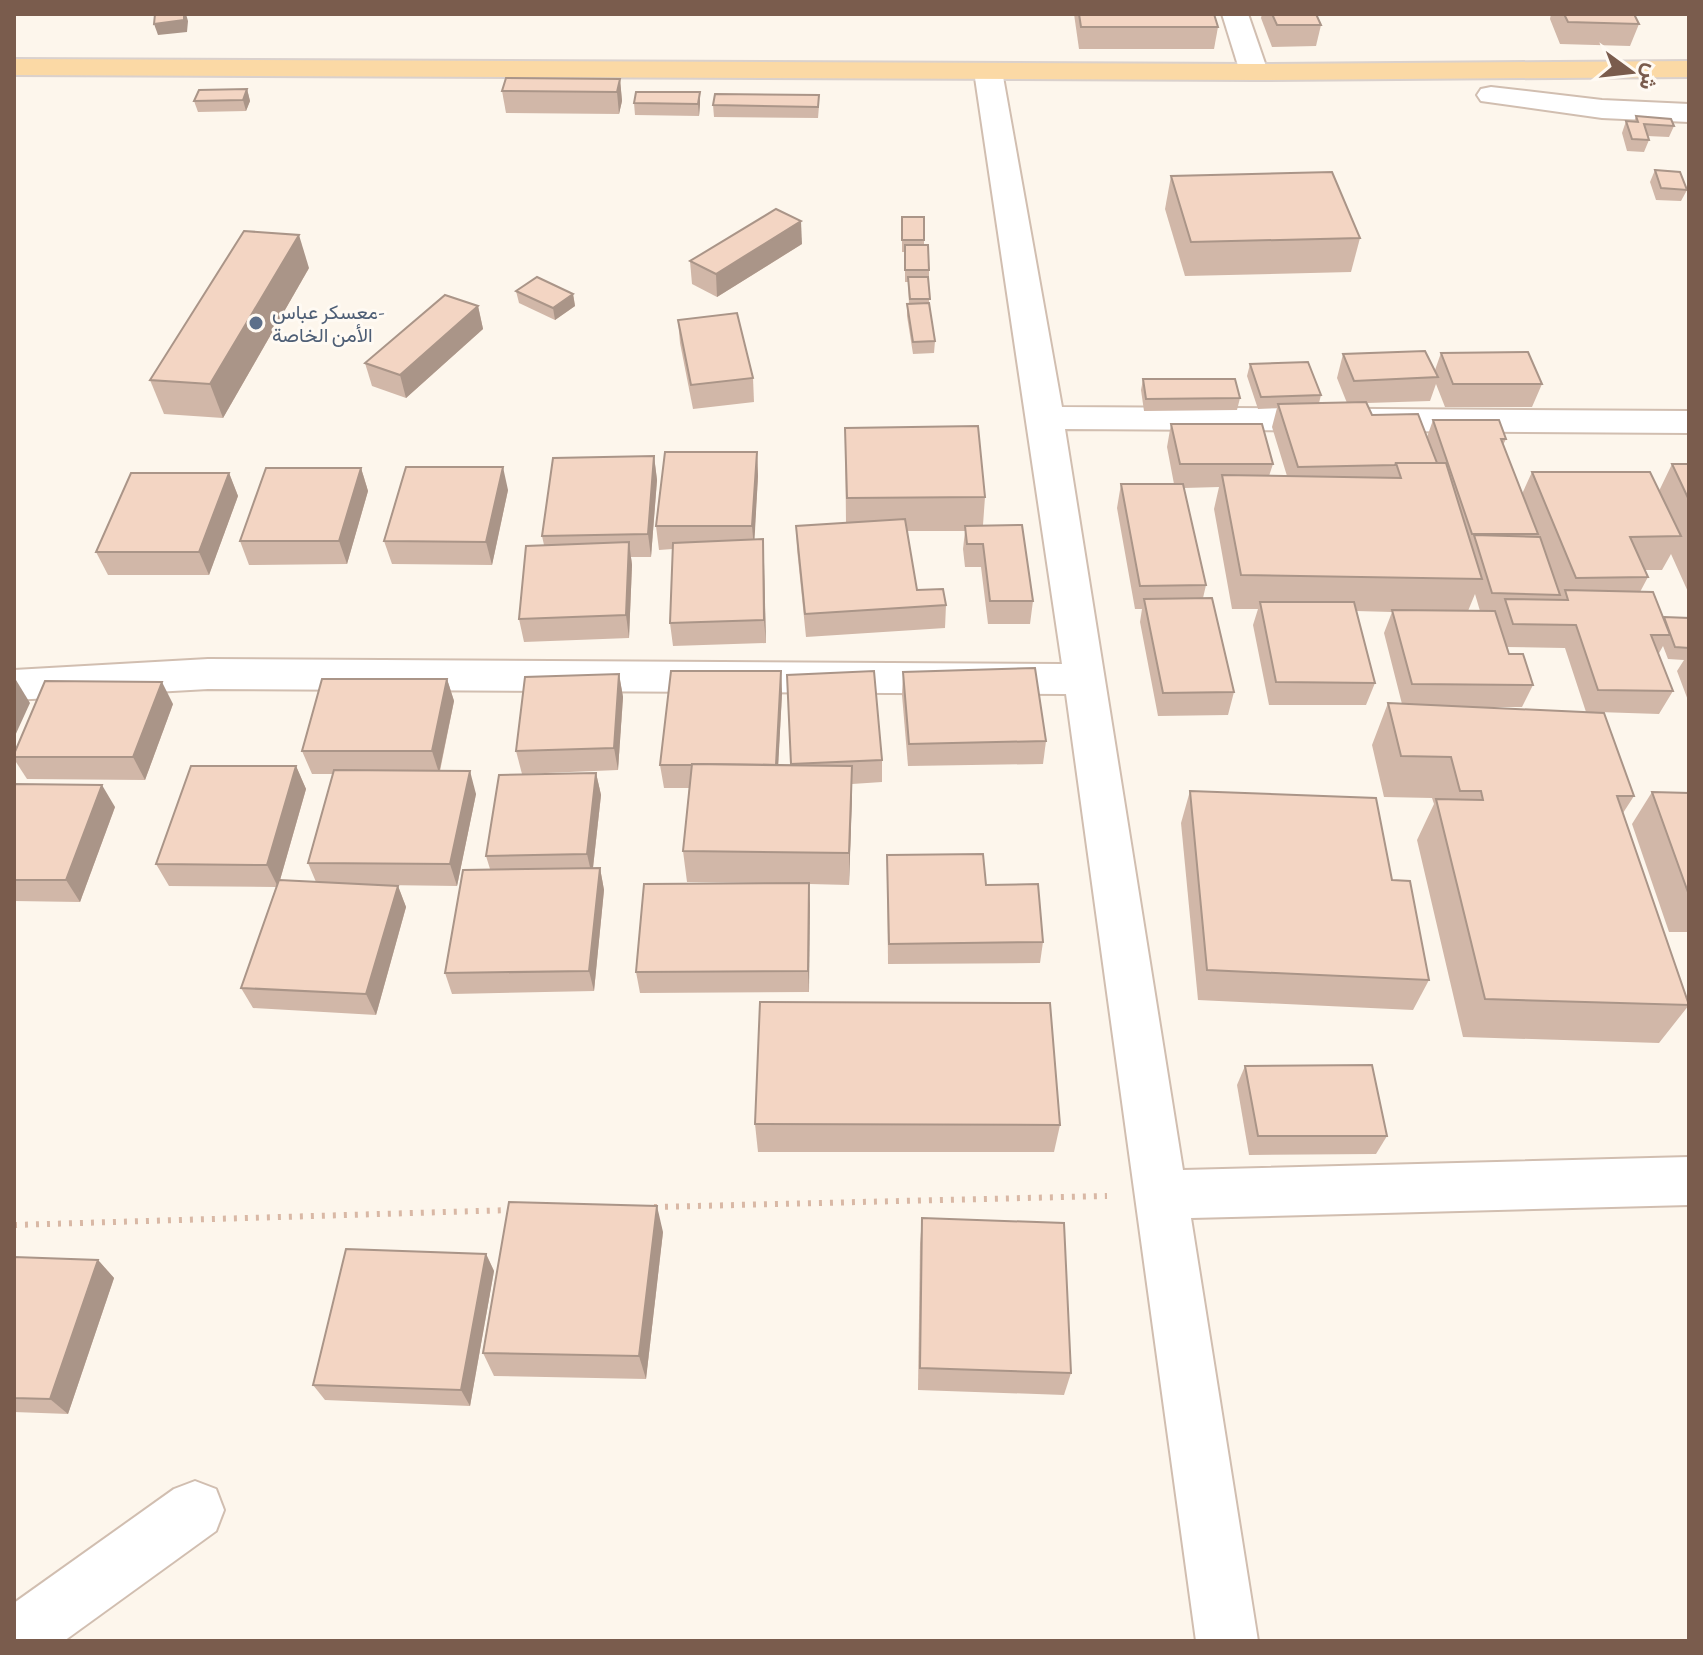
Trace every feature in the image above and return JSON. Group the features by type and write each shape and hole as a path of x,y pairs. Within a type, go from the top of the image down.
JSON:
{"main road":[{"path":"14,67 989,82 1491,95 1689,93"},
{"path":"14,90 989,82 1254,72 1689,69"}],"street":[{"path":"1235,14 1254,72"},
{"path":"989,82 1046,418 1227,1641"},
{"path":"1491,95 1602,109 1689,113"},
{"path":"1046,418 1689,422"},
{"path":"14,685 208,674 1084,679"},
{"path":"1160,1195 1689,1181"},
{"path":"14,1640 195,1510"}],"path":[{"path":"652,1207 1160,1195"},
{"path":"14,1225 524,1210"}],"building":[{"path":"155,14 184,14 184,20 154,24"},
{"path":"1079,14 1214,14 1218,27 1081,27"},
{"path":"1272,14 1316,14 1321,25 1277,25"},
{"path":"1564,14 1634,14 1639,24 1568,22"},
{"path":"506,78 620,79 617,92 502,91"},
{"path":"247,89 243,100 194,101 199,90"},
{"path":"636,92 700,92 698,104 634,103"},
{"path":"715,94 819,95 818,107 713,105"},
{"path":"1636,116 1671,119 1674,126 1644,124 1649,140 1632,139 1626,121 1638,122"},
{"path":"1655,170 1680,172 1687,190 1661,188"},
{"path":"1332,172 1360,238 1191,242 1171,176"},
{"path":"776,209 801,221 716,274 690,261"},
{"path":"902,217 924,217 924,240 902,240"},
{"path":"244,231 299,235 210,384 150,380"},
{"path":"905,245 928,245 929,270 905,270"},
{"path":"537,277 573,294 553,308 516,291"},
{"path":"908,277 928,277 930,299 910,299"},
{"path":"445,295 478,306 400,375 365,363"},
{"path":"929,303 935,341 913,342 907,304"},
{"path":"737,313 753,378 691,385 678,320"},
{"path":"1425,351 1438,377 1354,381 1343,354"},
{"path":"1528,352 1542,384 1453,384 1441,353"},
{"path":"1308,362 1321,395 1261,397 1250,364"},
{"path":"1143,379 1235,379 1240,398 1146,399"},
{"path":"1366,402 1372,415 1418,414 1437,463 1298,467 1278,404"},
{"path":"1433,420 1499,420 1506,439 1501,439 1538,534 1472,534"},
{"path":"1171,424 1262,424 1273,464 1180,464"},
{"path":"978,426 985,497 847,498 845,428"},
{"path":"665,452 757,452 752,526 656,526"},
{"path":"654,456 648,534 542,536 553,458"},
{"path":"1396,463 1446,463 1482,579 1241,575 1222,475 1401,478"},
{"path":"1672,464 1689,464 1689,500"},
{"path":"406,467 503,467 486,542 384,541"},
{"path":"266,468 361,468 339,541 240,541"},
{"path":"1532,472 1650,472 1681,536 1630,537 1648,577 1576,578"},
{"path":"131,473 229,473 199,552 96,552"},
{"path":"1121,484 1183,484 1206,585 1140,586"},
{"path":"905,519 917,590 943,589 946,605 805,614 796,526"},
{"path":"1022,525 1033,601 990,601 983,544 967,544 965,526"},
{"path":"1474,535 1540,537 1560,595 1492,593"},
{"path":"763,539 764,620 670,623 673,543"},
{"path":"629,542 626,615 519,619 526,546"},
{"path":"1565,590 1653,592 1670,635 1651,635 1673,691 1598,690 1576,625 1513,624 1505,599 1568,600"},
{"path":"1212,598 1234,692 1163,693 1144,599"},
{"path":"1260,602 1354,602 1375,683 1276,682"},
{"path":"1392,610 1495,611 1509,654 1523,654 1533,685 1412,684"},
{"path":"1664,617 1689,618 1689,648 1675,647"},
{"path":"1035,668 1046,741 909,744 903,672"},
{"path":"671,671 781,671 776,765 660,765"},
{"path":"874,671 882,760 791,764 787,675"},
{"path":"619,674 614,748 516,751 525,677"},
{"path":"322,679 447,679 432,751 302,751"},
{"path":"45,681 162,682 133,757 14,757"},
{"path":"1388,703 1604,713 1634,796 1617,796 1689,1005 1485,999 1436,799 1483,800 1481,791 1460,791 1451,757 1401,756"},
{"path":"692,764 852,766 849,853 683,851"},
{"path":"191,766 296,766 267,865 156,864"},
{"path":"334,770 470,771 450,864 308,863"},
{"path":"596,773 587,854 486,856 499,775"},
{"path":"14,784 102,785 66,880 14,880"},
{"path":"1190,791 1376,798 1392,880 1410,881 1429,980 1207,970"},
{"path":"1652,792 1689,793 1689,895"},
{"path":"983,854 986,885 1038,884 1043,942 889,944 887,855"},
{"path":"600,868 589,971 445,973 463,870"},
{"path":"279,880 398,886 366,994 241,988"},
{"path":"809,883 808,971 636,972 644,884"},
{"path":"760,1002 1050,1003 1060,1125 755,1124"},
{"path":"1372,1065 1387,1136 1258,1136 1245,1066"},
{"path":"509,1202 657,1206 639,1356 483,1353"},
{"path":"922,1218 1064,1223 1071,1373 920,1368"},
{"path":"346,1249 486,1254 461,1390 313,1385"},
{"path":"14,1257 98,1260 50,1399 14,1398"}],"place":[{"name":"معسكر عباس- الأمن الخاصة","path":"256,323"}]}
